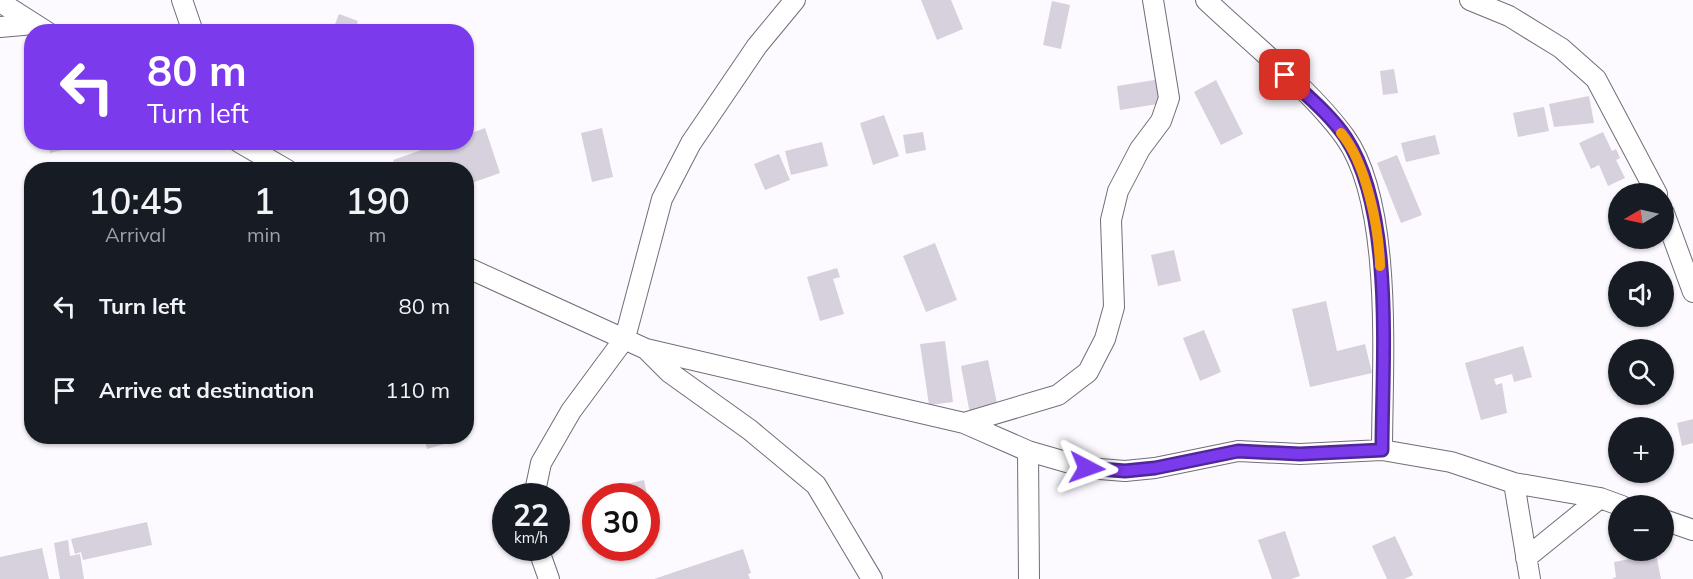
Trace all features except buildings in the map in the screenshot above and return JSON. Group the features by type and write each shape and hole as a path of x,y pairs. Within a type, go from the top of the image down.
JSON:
{"street":[{"path":"182,0 190,24"},
{"path":"537,483 541,463 571,411 625,338 663,199 691,143 757,46 795,0"},
{"path":"964,423 1058,395 1088,372 1106,339 1114,307 1111,220 1118,190 1140,149 1161,121 1169,98 1153,0"},
{"path":"1206,0 1317,105 1346,139 1360,169 1369,194 1380,252 1382,450"},
{"path":"1470,0 1509,16 1561,48 1596,79 1651,183"},
{"path":"0,2 34,24"},
{"path":"0,27 24,28"},
{"path":"251,150 273,162"},
{"path":"1674,240 1693,292"},
{"path":"474,271 646,349 964,423 1028,451 1087,468 1125,471 1155,468 1238,451 1300,454 1382,450 1451,462 1514,483 1608,501"},
{"path":"646,349 676,377 750,430 816,485 872,579"},
{"path":"1028,451 1029,579"},
{"path":"1514,483 1530,579"},
{"path":"1526,558 1600,498"},
{"path":"1674,523 1693,530"},
{"path":"543,561 549,579"}],"slow traffic":[{"path":"1341,133 1360,169 1369,194 1380,252 1380,266"}],"route":[{"path":"1087,468 1125,471 1155,468 1238,451 1300,454 1382,450 1380,252 1369,194 1346,139 1317,105 1285,75"}]}
